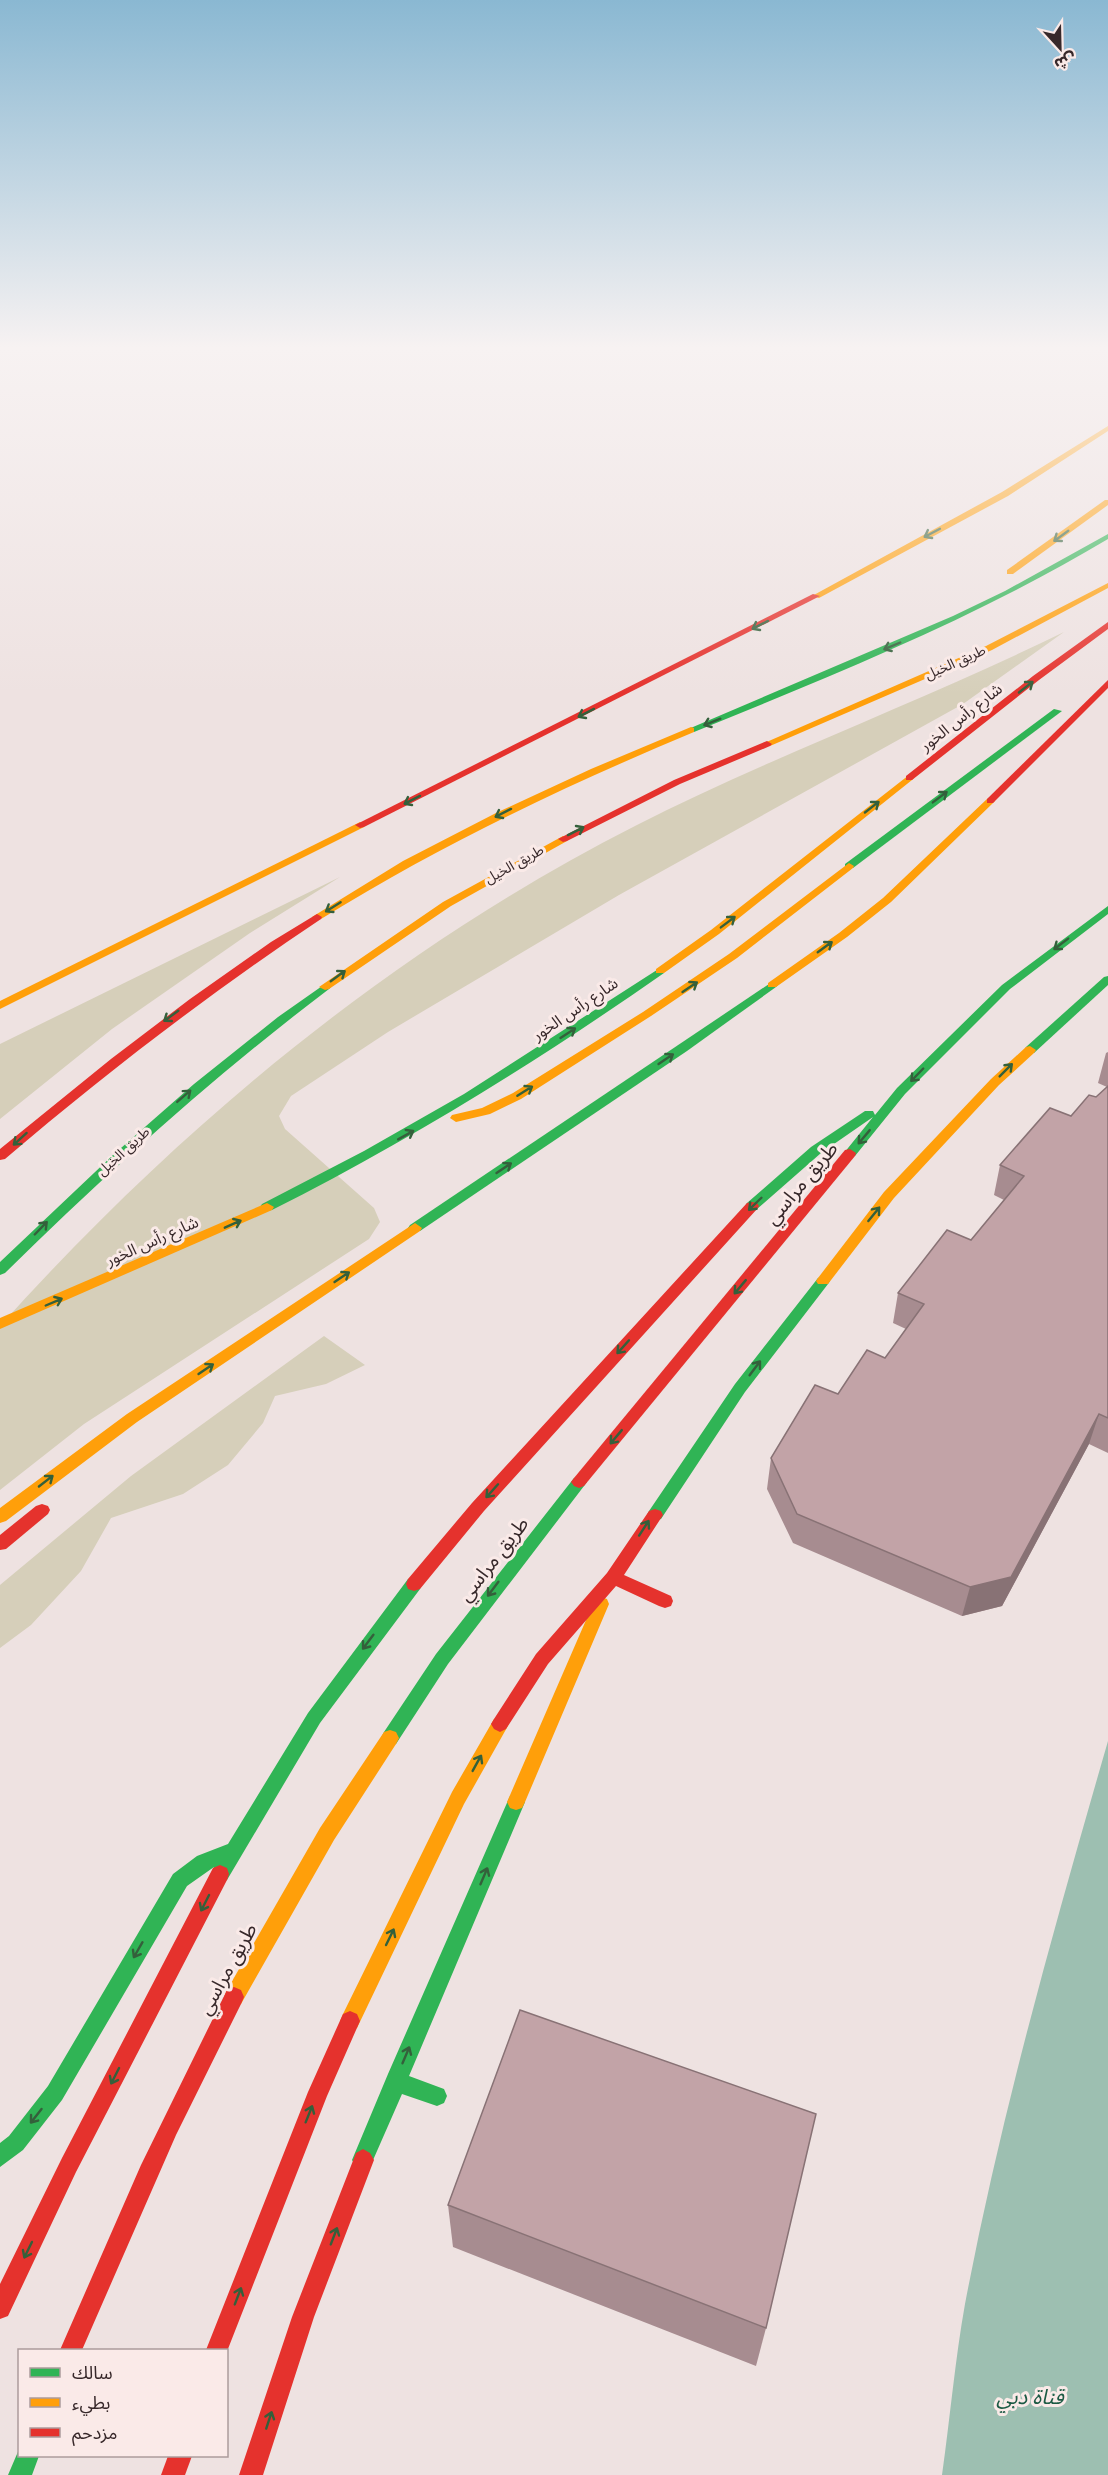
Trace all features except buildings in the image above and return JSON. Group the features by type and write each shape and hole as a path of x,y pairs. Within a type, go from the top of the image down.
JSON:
{"main road":[{"path":"1035,476 1036,464"},
{"path":"0,1006 754,628 1052,464"},
{"path":"945,623 998,580 1108,502"},
{"path":"0,1156 57,1106 152,1031 237,969 305,924 460,835 614,762 945,623 1025,585 1108,536"},
{"name":"طريق الخيل","path":"0,1270 126,1146 200,1082 290,1011 412,925 549,845 616,811 996,644 1108,585"},
{"name":"شارع رأس الخور","path":"0,1324 245,1218 346,1169 430,1121 669,966 774,887 826,843 1036,678 1108,625"},
{"path":"0,1517 132,1418 683,1048 843,934 887,900 982,810 1108,683"},
{"path":"430,1121 468,1116 502,1104 603,1043 733,956 860,857 1050,716 1068,706 1088,702"},
{"path":"982,810 1011,797 1051,760"},
{"name":"طريق مراسي","path":"71,2349 131,2210 206,2050 297,1885 385,1742 449,1649 545,1523 901,1092 968,1022 1006,987 1108,909"},
{"path":"217,2349 318,2092 366,1986 458,1798 501,1722 542,1659 613,1578 740,1388 889,1195 995,1082 1108,979"},
{"path":"0,2308 69,2165 232,1851 314,1718 355,1660 396,1605 471,1514 748,1210 816,1150 901,1092"},
{"path":"249,1356 274,1333 294,1309"},
{"path":"0,1544 52,1502"},
{"path":"613,1578 665,1601"},
{"path":"250,2475 303,2317 395,2081 613,1578"},
{"path":"0,2156 16,2143 54,2093 180,1880 195,1866 213,1856 232,1851"},
{"path":"395,2081 437,2096"},
{"path":"20,2475 27,2457"},
{"path":"173,2475 180,2457"}],"shaded area":[{"path":"1064,632 963,704 619,895 388,1032 291,1096 279,1116 285,1129 374,1208 380,1222 369,1239 84,1424 0,1490 0,1326 69,1252 142,1180 217,1112 295,1047 375,985 459,928 546,875 635,826 741,775"},
{"path":"340,877 250,933 112,1029 0,1119 0,1044"},
{"path":"324,1336 365,1365 326,1384 275,1396 263,1423 228,1465 183,1494 111,1518 81,1571 31,1625 0,1648 0,1585 131,1476"}],"water":[{"name":"قناة دبي","path":"1108,1741 1108,2475 942,2475 965,2304 995,2162 1049,1951"}],"traffic: fast":[{"path":"691,730 904,642 956,618 1008,593 1108,536"},
{"path":"849,866 1057,711"},
{"path":"850,1153 901,1091 1006,987 1108,909"},
{"path":"267,1207 369,1154 468,1097 565,1036 660,971"},
{"path":"1030,1050 1108,979"},
{"path":"415,1228 683,1048 772,985"},
{"path":"0,1270 157,1122 239,1053 325,987"},
{"path":"752,1206 816,1150 869,1114"},
{"path":"655,1515 740,1388 823,1281"},
{"path":"390,1738 442,1659 579,1482"},
{"path":"220,1874 314,1718 414,1584"},
{"path":"363,2160 516,1802"},
{"path":"0,2156 16,2143 55,2093 180,1880 204,1862 232,1851"},
{"path":"395,2081 437,2096"},
{"path":"20,2475 27,2457"}],"traffic: slow":[{"path":"816,596 1005,494 1051,464"},
{"path":"1010,572 1108,502"},
{"path":"767,744 989,648 1108,585"},
{"path":"317,917 453,838 547,792 691,730"},
{"path":"660,971 715,932 909,778"},
{"path":"772,985 843,935 887,900 990,801"},
{"path":"0,1006 360,825"},
{"path":"325,987 447,904 563,839"},
{"path":"456,1118 486,1111 517,1096 647,1014 733,956 849,866"},
{"path":"823,1281 889,1195 995,1082 1030,1050"},
{"path":"0,1324 267,1207"},
{"path":"0,1517 132,1418 415,1228"},
{"path":"516,1802 601,1604"},
{"path":"350,2021 458,1798 500,1724"},
{"path":"234,1997 327,1834 390,1738"}],"traffic: jam":[{"path":"360,825 816,596"},
{"path":"909,778 1036,678 1108,625"},
{"path":"990,801 1108,683"},
{"path":"563,839 677,782 767,744"},
{"path":"0,1156 154,1031 275,944 317,917"},
{"path":"579,1482 850,1153"},
{"path":"414,1584 478,1507 752,1206"},
{"path":"0,1544 42,1510"},
{"path":"500,1724 542,1659 613,1578 655,1515"},
{"path":"613,1578 665,1601"},
{"path":"0,2308 69,2165 220,1874"},
{"path":"71,2349 169,2128 234,1997"},
{"path":"217,2349 318,2092 350,2021"},
{"path":"251,2475 303,2317 363,2160"},
{"path":"173,2475 180,2457"}]}
